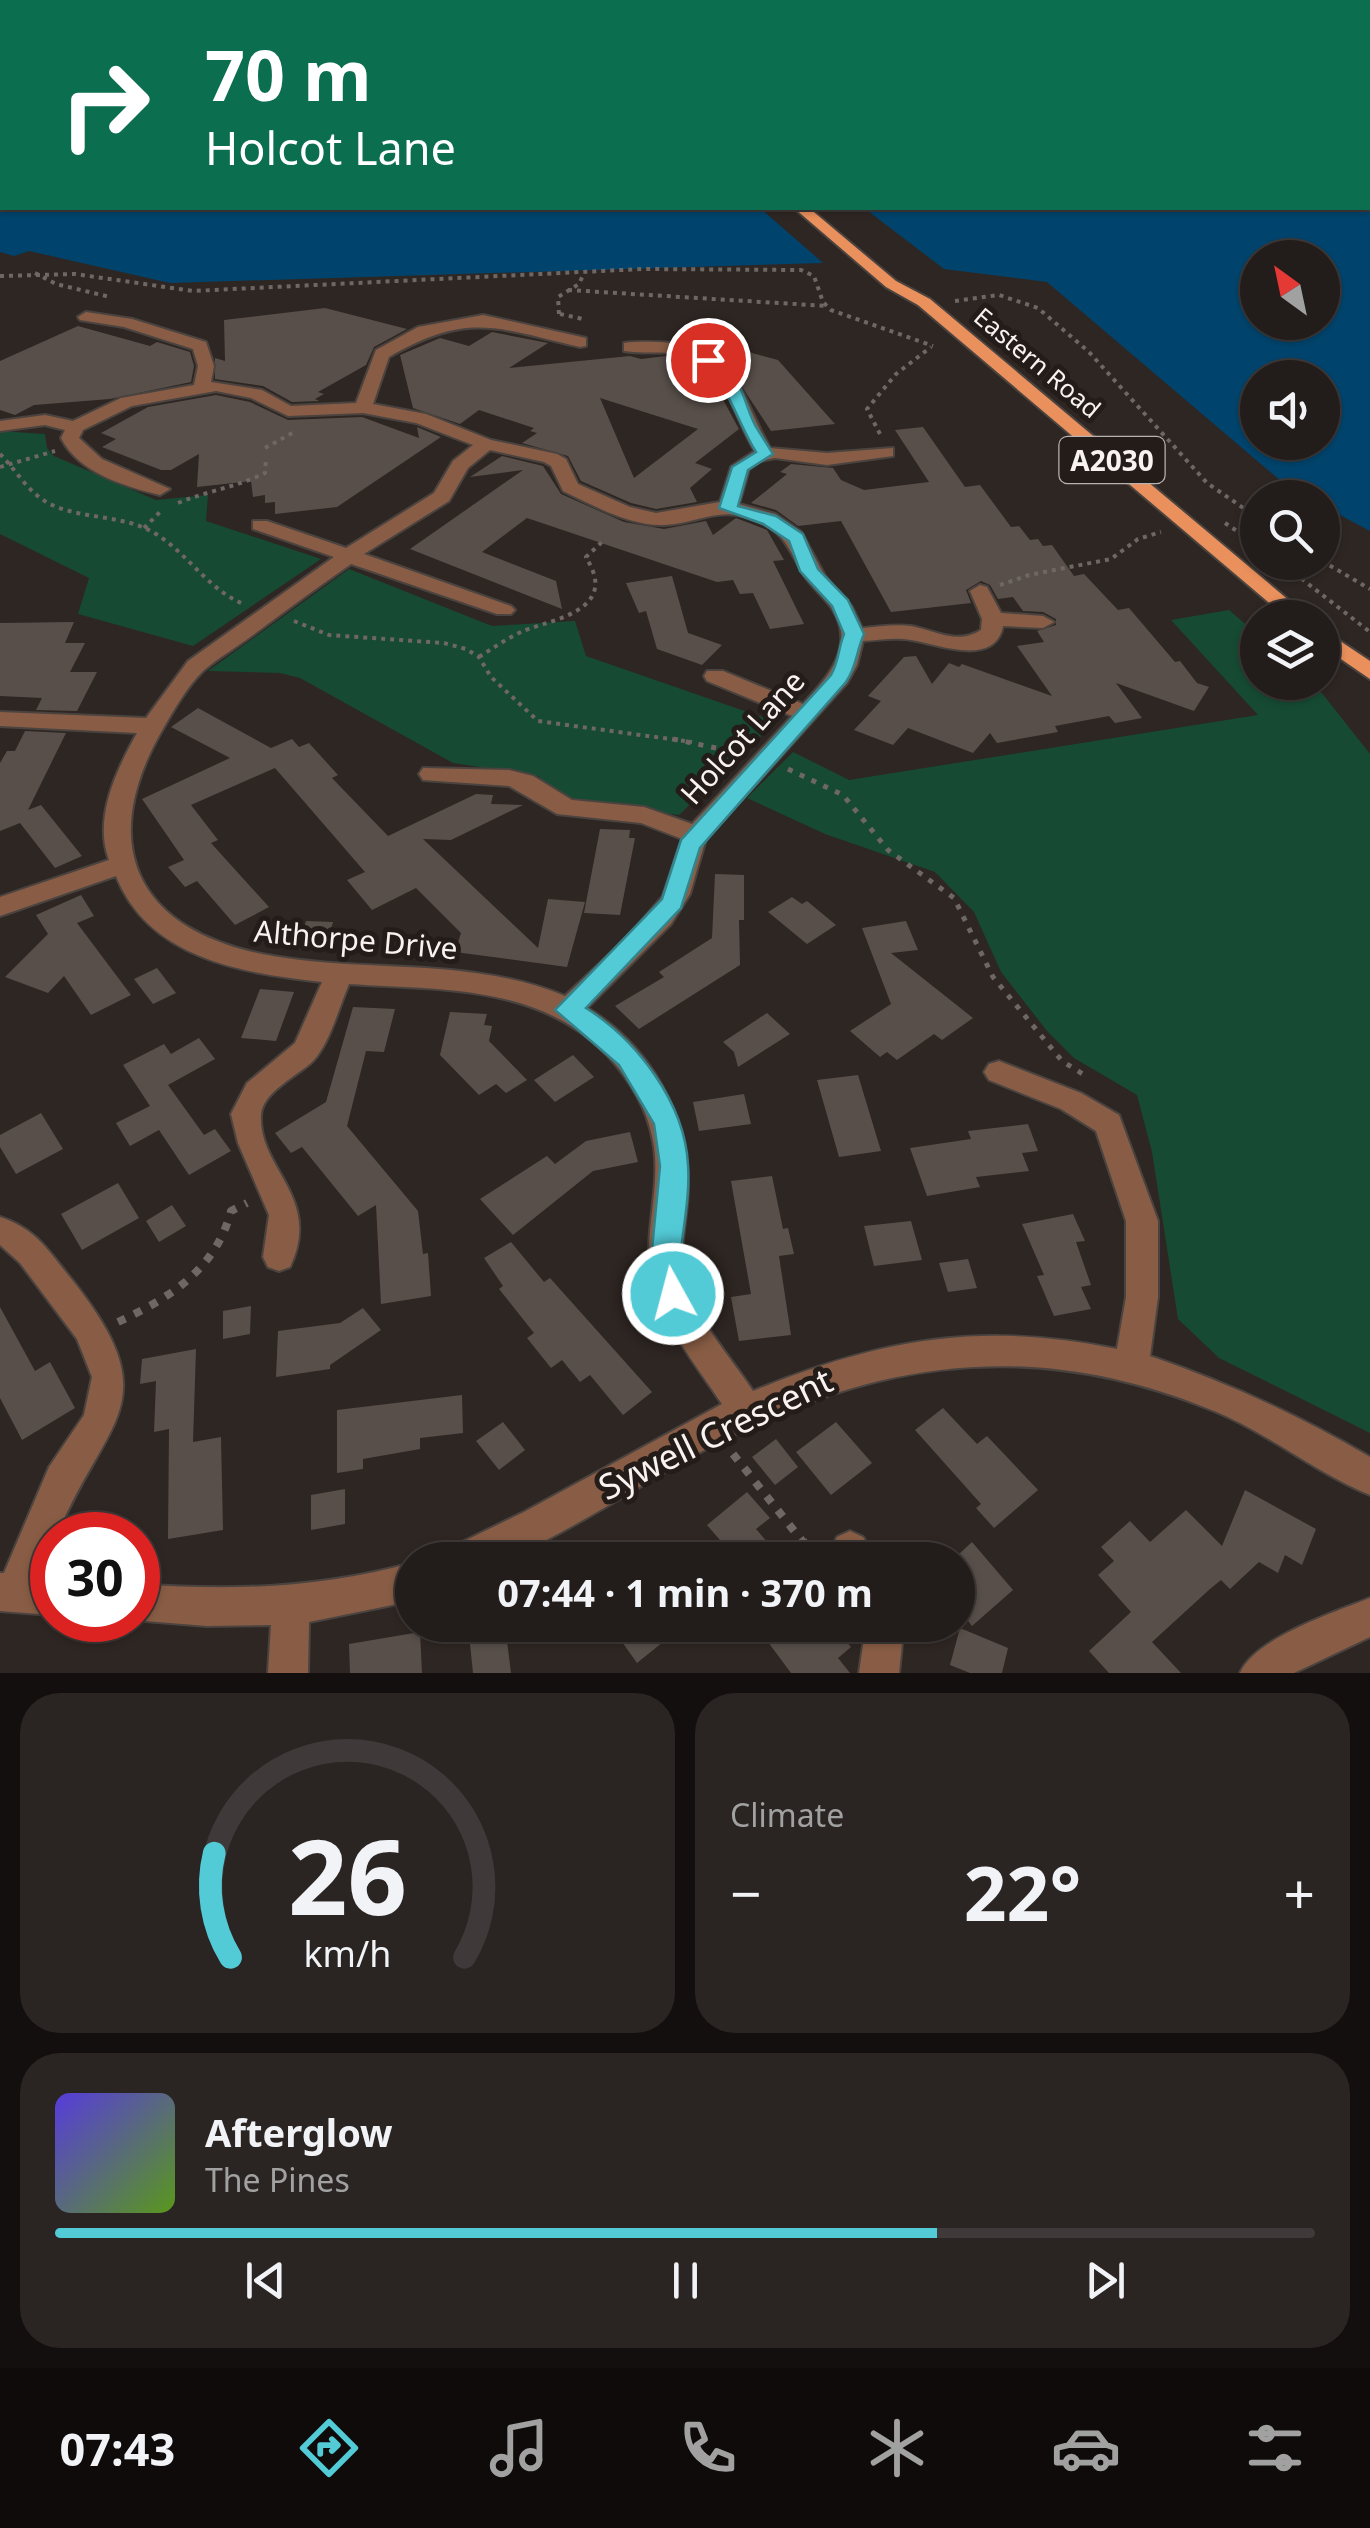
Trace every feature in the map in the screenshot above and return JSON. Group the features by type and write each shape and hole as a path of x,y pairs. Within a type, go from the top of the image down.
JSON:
{"main road":[{"name":"Eastern Road","path":"803,210 891,284 924,302 1279,600"},
{"name":"Eastern Road","path":"824,210 908,281 924,302"},
{"path":"1340,649 1370,672"}],"street":[{"path":"406,312 424,330"},
{"path":"86,317 126,322 200,346 206,366 202,386"},
{"path":"363,408 382,354 424,330 483,320 508,322 580,342"},
{"path":"630,347 694,350 728,376 746,422 765,454"},
{"path":"0,426 45,420 75,426 127,402 202,386 256,394 288,411 363,408 435,422 486,444 537,454 558,463 570,488 645,517 667,519 708,508 728,508 770,520 797,538 809,571 841,604 854,634 907,632 966,644 992,633 1000,619"},
{"path":"75,426 70,438 72,447 132,482 160,489"},
{"name":"Althorpe Drive","path":"486,444 460,465 442,497 352,554 196,666 169,699 126,783 116,826 121,865 151,911 186,940 253,964 491,984 568,1010 592,1025 628,1058 667,1123 674,1166 668,1276 683,1314 746,1410"},
{"path":"728,508 740,467 765,454 827,460 886,452"},
{"path":"260,526 352,554 504,610"},
{"path":"980,591 1000,619"},
{"path":"1000,619 1043,622"},
{"name":"Holcot Lane","path":"568,1010 673,902 689,846 846,668 854,634"},
{"path":"715,676 806,713"},
{"path":"0,719 153,726"},
{"path":"431,774 509,778 524,782 566,808 644,815 696,836"},
{"path":"0,908 121,865"},
{"path":"279,1257 285,1215 246,1125 249,1100 306,1050 341,972"},
{"path":"999,1072 1071,1101 1108,1124 1142,1221 1142,1297 1132,1364"},
{"path":"0,1231 16,1236 24,1244 91,1330 110,1377 100,1421 46,1513 7,1592"},
{"name":"Sywell Crescent","path":"499,1542 746,1410 831,1373 920,1354 1019,1350 1071,1353 1132,1364 1266,1416 1370,1478"},
{"path":"160,1604 236,1608 291,1605 395,1586"},
{"path":"288,1673 291,1605"},
{"path":"1260,1673 1288,1654 1370,1617"},
{"path":"880,1673 883,1642"}],"path":[{"path":"0,276 90,273 156,288 207,291 584,273 801,270 814,276 827,306"},
{"path":"559,314 558,297 579,284 584,273"},
{"path":"568,290 827,306 933,346"},
{"path":"948,302 992,294 1018,298 1040,310 1084,347 1210,485 1240,506"},
{"path":"508,322 559,314 582,318"},
{"path":"886,452 867,409 896,374 940,337"},
{"path":"0,468 72,447"},
{"path":"0,454 37,496 64,508 144,528 157,535 216,591 270,613 329,635 444,643 479,657 491,677 538,721 696,742 766,760 843,795 888,850 954,898 993,977 1062,1061 1090,1078"},
{"path":"144,528 163,510 184,500 243,484 266,473 266,458"},
{"path":"1000,619 988,587 1111,560 1138,539 1161,532"},
{"path":"479,657 523,631 579,612 590,602 594,578 586,558 602,542"},
{"path":"1340,572 1370,589"},
{"path":"1303,580 1370,632"},
{"path":"91,1330 147,1310 187,1281 220,1246 232,1211 275,1189"},
{"path":"712,1428 804,1542"}],"green space":[{"path":"0,431 45,434 47,448 54,456 156,500 208,495 206,521 321,559 193,646 78,614 89,578 0,534"},
{"path":"349,569 492,626 575,621 586,656 776,722 679,815 564,801 538,776 453,763 300,678 280,673 208,671"},
{"path":"1229,610 1240,619 1240,695 1171,620"},
{"path":"1244,700 1327,700 1370,754 1370,1433 1219,1358 1178,1319 1152,1152 1137,1095 1074,1058 1047,1031 1001,972 974,912 935,872 825,834 747,798 793,752 849,780 1258,715"}],"water":[{"path":"0,210 762,210 823,263 170,283 29,251 14,256 0,252"},
{"path":"867,210 1370,210 1370,531 1340,515 1340,480 1280,480 1256,460 1340,460 1340,360 1240,360 1240,446 1047,282 944,269"}],"building":[{"path":"325,308 407,329 374,347 366,365 318,392 324,394 315,399 319,401 292,402 263,386 215,379 215,358 225,361 224,320"},
{"path":"78,326 150,346 157,342 190,352 194,366 191,382 110,399 34,405 15,415 0,410 0,361"},
{"path":"492,332 548,343 509,368 630,356 681,358 691,376 709,374 739,429 695,463 712,469 690,488 697,502 656,509 631,503 581,481 568,456 522,443 537,433 530,431 534,428 479,410 460,424 413,408 400,355 440,338 469,346","holes":["600,398 698,429 634,478"]},
{"path":"745,351 778,360 835,424 771,431 727,364"},
{"path":"216,395 250,402 288,420 362,417 419,438 417,427 441,437 337,507 275,514 275,502 265,503 265,495 253,497 251,481 197,487 199,454 171,470 161,470 102,447 116,439 101,433 148,407"},
{"path":"923,427 965,487 980,485 1011,527 1019,526 1030,540 1038,539 1043,546 1052,545 1074,576 1084,574 1118,610 1129,608 1175,662 1180,661 1197,683 1209,687 1194,711 1116,683 1142,718 1115,723 1109,716 1055,726 1058,732 997,743 990,733 973,753 908,728 893,745 854,730 881,701 868,696 904,657 916,656 932,684 949,663 959,667 962,664 1052,696 1017,646 1044,642 1037,631 1056,625 1056,619 1043,612 1023,611 1013,597 998,599 990,585 981,581 966,590 971,603 891,612 841,521 798,526 776,510 751,503 787,474 780,472 791,464 833,468 841,480 864,490 929,482 895,430"},
{"path":"502,456 543,466 561,494 624,522 664,529 706,521 713,535 736,518 767,530 784,560 773,561 804,624 770,629 753,593 740,594 733,580 717,582 527,518 482,552 556,581 562,609 410,549 523,470 470,477"},
{"path":"672,576 688,633 722,645 702,665 657,649 646,611 639,613 626,583"},
{"path":"74,622 65,643 85,643 70,672 97,672 77,711 36,710 42,698 0,696 0,623"},
{"path":"198,708 271,748 292,739 299,747 309,743 338,775 332,778 388,836 476,794 493,795 491,804 523,805 451,840 423,839 538,948 548,899 585,902 567,967 455,952 461,933 416,888 372,910 347,880 365,872 275,768 191,805 218,840 211,843 269,907 235,925 197,881 185,887 168,867 184,860 142,799 230,758 171,727"},
{"path":"25,731 66,733 28,810 41,805 82,856 55,868 20,823 0,831 0,763 7,751 15,751"},
{"path":"600,829 630,830 629,838 635,838 620,915 584,913"},
{"path":"715,874 744,875 740,965 639,1029 615,1006 664,977 659,972 712,938"},
{"path":"81,895 94,916 77,923 131,995 91,1015 64,976 48,993 5,977 48,934 36,915"},
{"path":"792,897 802,904 807,901 836,925 807,944 768,912"},
{"path":"306,921 333,922 325,950 298,949"},
{"path":"906,921 918,950 891,953 973,1018 942,1040 934,1034 897,1060 887,1052 880,1057 850,1031 891,1004 862,928"},
{"path":"157,968 176,993 153,1004 134,979"},
{"path":"260,989 294,992 276,1041 241,1038"},
{"path":"353,1007 395,1009 384,1052 366,1051 347,1126 418,1211 423,1254 428,1253 431,1296 381,1304 376,1205 358,1216 302,1147 291,1153 275,1133 326,1102"},
{"path":"450,1012 487,1014 484,1025 492,1026 489,1041 527,1080 506,1093 496,1084 479,1095 440,1055"},
{"path":"767,1013 790,1034 738,1067 734,1052 723,1042"},
{"path":"199,1038 215,1059 168,1085 204,1135 215,1129 231,1151 189,1175 159,1130 130,1146 116,1123 150,1106 123,1065 164,1044 171,1054"},
{"path":"573,1055 594,1077 555,1102 534,1080"},
{"path":"858,1075 881,1151 839,1157 817,1080"},
{"path":"744,1094 751,1124 699,1131 693,1102"},
{"path":"41,1113 63,1149 16,1174 0,1147 0,1135"},
{"path":"1028,1124 1038,1151 1022,1153 1029,1171 976,1177 980,1187 927,1196 910,1148 971,1139 968,1131"},
{"path":"630,1132 638,1162 593,1171 513,1235 480,1199 547,1156 555,1164 586,1141"},
{"path":"772,1176 783,1229 788,1228 794,1254 779,1256 791,1335 739,1341 731,1297 751,1294 731,1181"},
{"path":"118,1183 139,1218 82,1250 61,1214"},
{"path":"172,1205 186,1226 159,1242 146,1221"},
{"path":"1073,1214 1085,1241 1076,1242 1091,1285 1081,1287 1091,1309 1054,1316 1037,1276 1044,1275 1022,1224"},
{"path":"911,1221 922,1260 874,1266 864,1226"},
{"path":"511,1242 544,1282 550,1278 652,1392 623,1415 590,1375 580,1382 562,1360 551,1368 527,1338 534,1333 499,1289 503,1286 484,1258"},
{"path":"968,1259 977,1288 948,1292 939,1263"},
{"path":"251,1306 250,1334 223,1339 223,1311"},
{"path":"0,1307 35,1371 50,1362 75,1408 22,1440 0,1398"},
{"path":"363,1308 381,1330 330,1365 330,1369 276,1377 278,1331 340,1323"},
{"path":"196,1349 193,1442 221,1437 223,1530 168,1539 169,1429 154,1432 156,1381 140,1384 142,1359"},
{"path":"462,1395 463,1433 420,1438 420,1449 363,1459 363,1469 337,1473 337,1410"},
{"path":"943,1408 977,1444 987,1436 1038,1490 994,1528 976,1508 981,1504 915,1430"},
{"path":"503,1422 525,1450 499,1470 476,1441"},
{"path":"836,1422 872,1463 831,1495 796,1452"},
{"path":"776,1439 798,1467 775,1485 752,1457"},
{"path":"345,1489 345,1524 311,1530 311,1495"},
{"path":"1245,1490 1316,1529 1302,1565 1285,1555 1278,1573 1259,1562 1230,1589 1221,1580 1210,1589 1152,1642 1181,1673 1109,1673 1089,1651 1131,1612 1098,1575 1114,1561 1101,1547 1130,1521 1150,1542 1186,1510 1222,1546"},
{"path":"747,1492 770,1518 756,1529 767,1542 722,1542 707,1525"},
{"path":"975,1546 1013,1590 975,1623"},
{"path":"975,1634 1008,1648 1002,1673 970,1673 950,1665 956,1642 975,1642"},
{"path":"395,1636 395,1642 420,1642 422,1673 350,1673 349,1644"},
{"path":"470,1642 507,1642 511,1673 473,1673"},
{"path":"622,1642 663,1642 637,1663"},
{"path":"768,1642 847,1642 851,1647 838,1658 850,1673 791,1673"}],"route":[{"path":"673,1294 666,1260 674,1166 667,1123 628,1058 592,1025 568,1010 673,902 689,846 839,678 849,661 848,647 854,634 841,604 809,571 797,538 770,520 728,508 740,467 765,454 751,433 728,376 708,360"}]}
